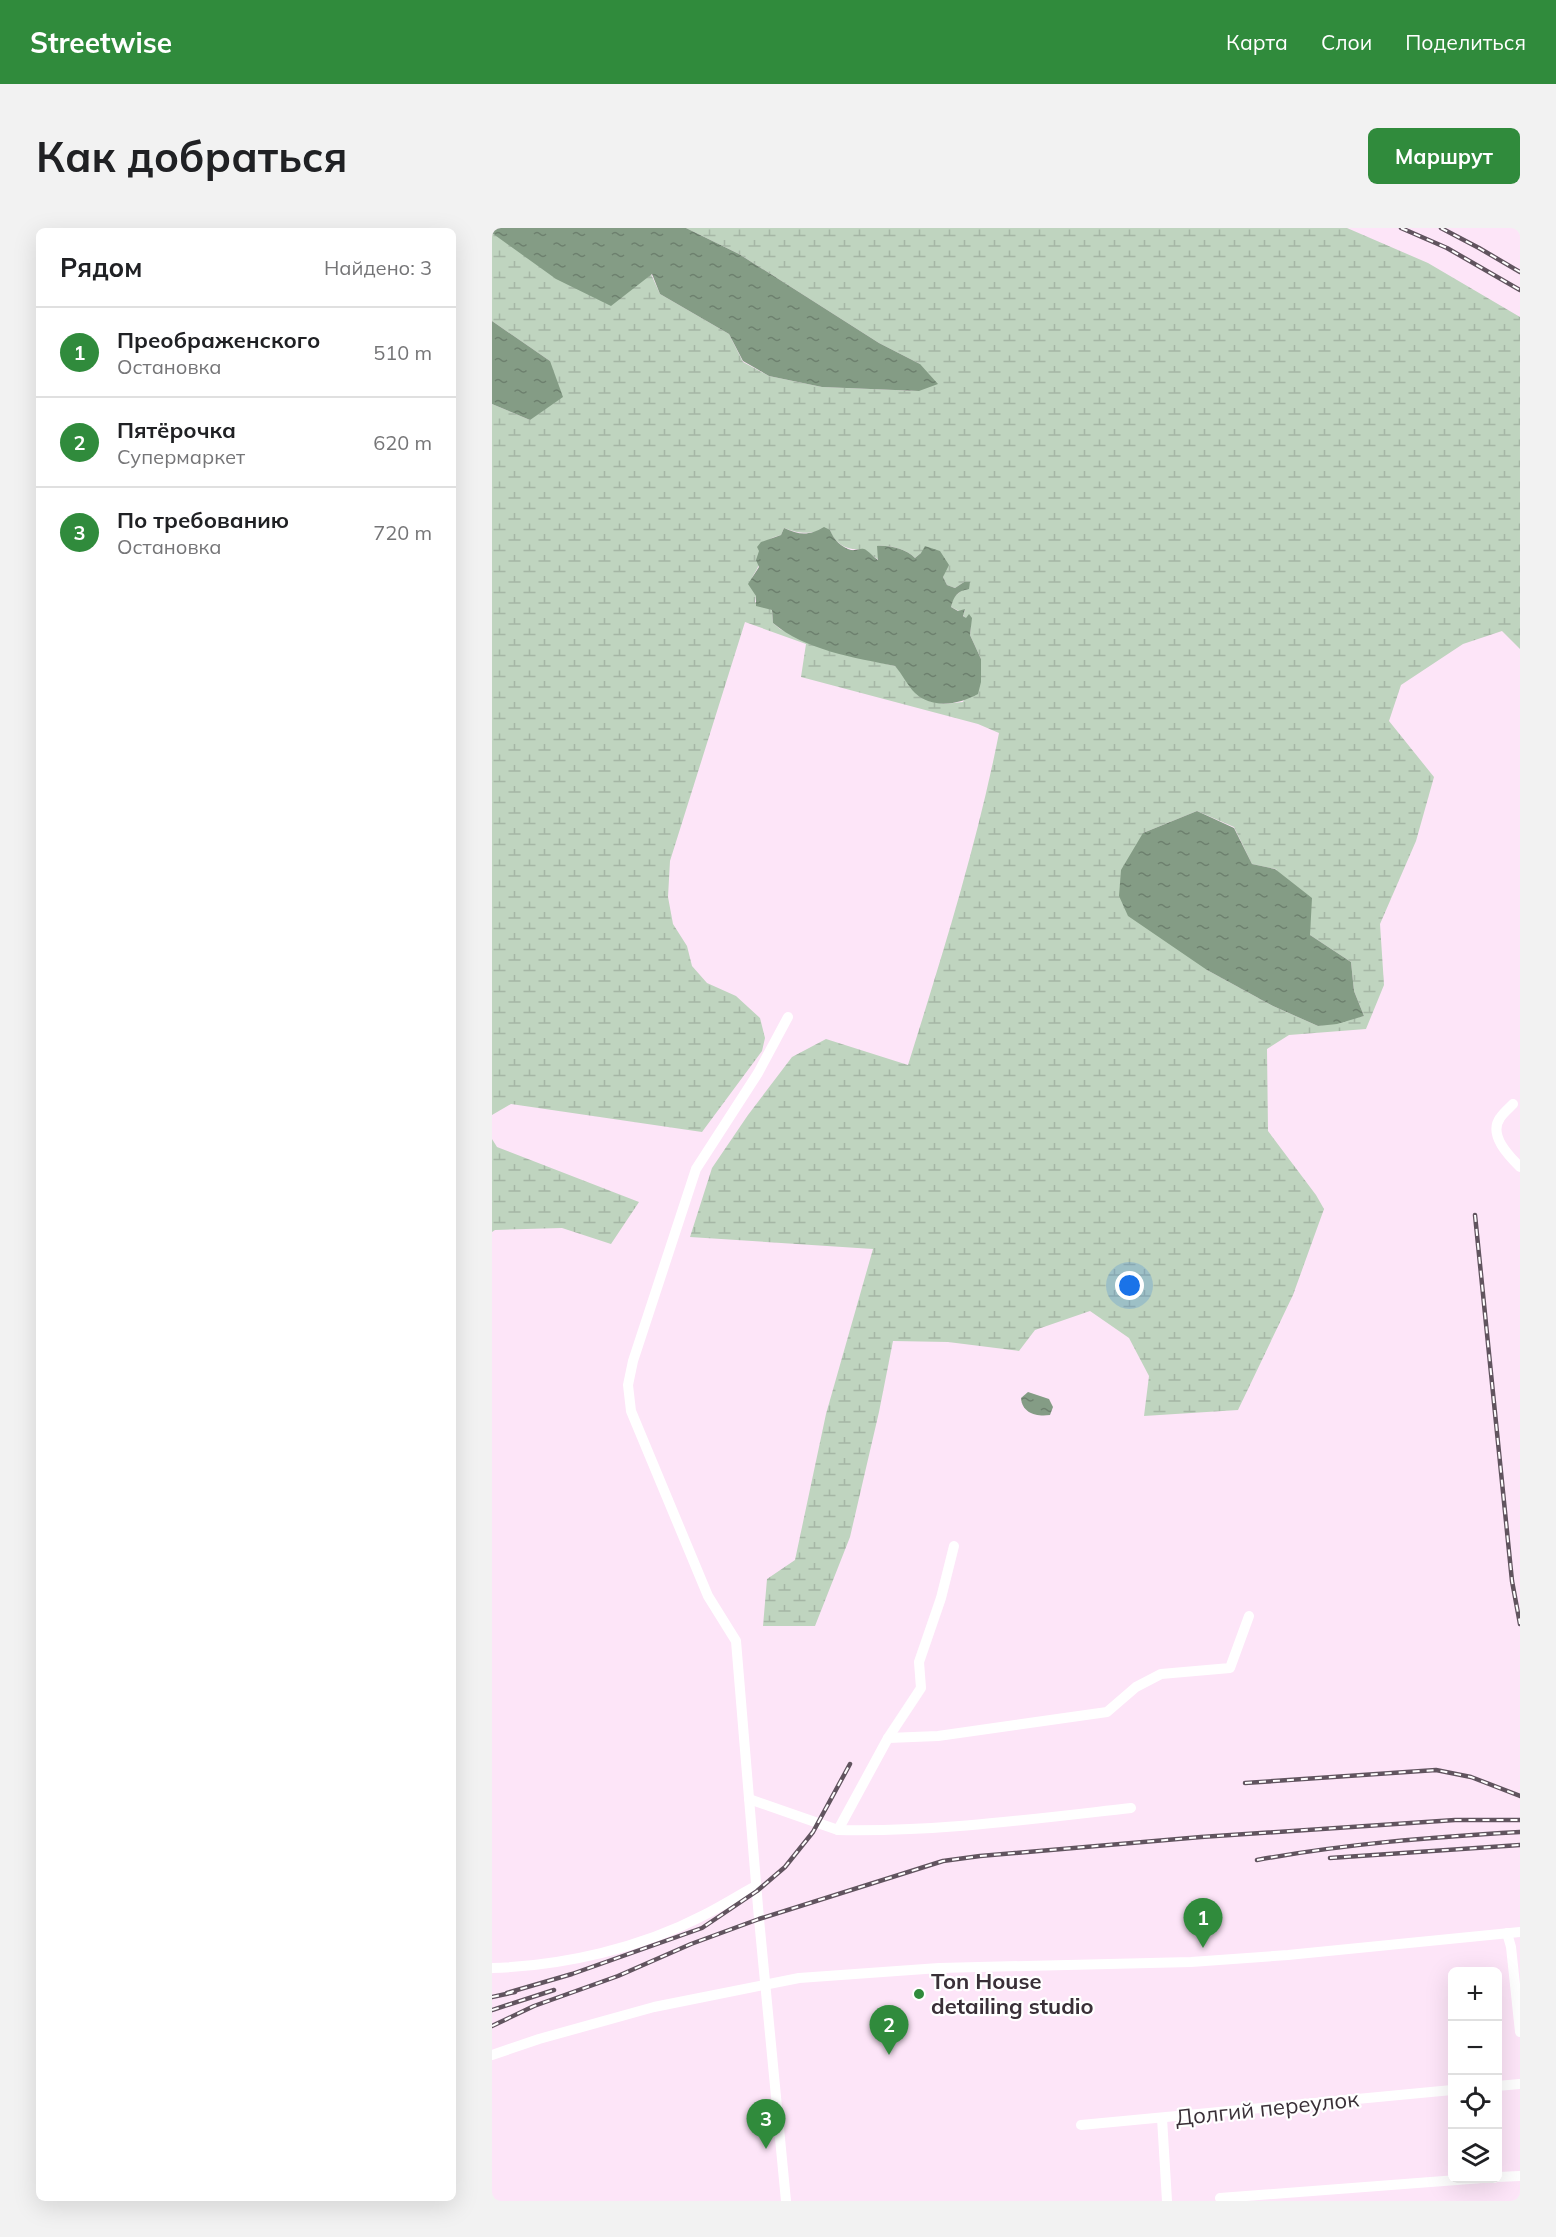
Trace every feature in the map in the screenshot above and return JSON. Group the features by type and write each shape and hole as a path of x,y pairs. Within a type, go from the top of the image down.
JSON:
{"street":[{"path":"786,2201 756,1886 736,1641 708,1596 631,1411 628,1385 656,1287 696,1169 758,1073 788,1017"},
{"path":"1513,1104 1500,1117 1497,1130 1506,1153 1520,1167"},
{"path":"838,1830 888,1738 921,1688 919,1662 941,1598 954,1546"},
{"path":"888,1738 938,1736 1107,1712 1136,1687 1161,1674 1230,1668 1249,1616"},
{"path":"749,1798 838,1830 892,1831 949,1828 1131,1808"},
{"path":"492,1968 561,1963 626,1945 666,1932 704,1915 756,1886"},
{"path":"492,2055 539,2039 654,2007 799,1978 939,1968 1191,1962 1288,1955 1520,1932"},
{"path":"1507,1933 1514,1965 1520,2032"},
{"path":"1502,2086 1520,2084"},
{"name":"Долгий переулок","path":"1081,2125 1448,2090"},
{"path":"1162,2118 1167,2201"},
{"path":"1502,2177 1520,2176"},
{"path":"1220,2198 1448,2181"}],"green space":[{"path":"686,228 1347,228 1428,263 1520,317 1520,649 1502,631 1463,644 1401,685 1389,721 1434,777 1416,841 1380,924 1384,985 1366,1029 1289,1035 1267,1049 1268,1131 1324,1209 1293,1295 1238,1410 1144,1416 1149,1376 1129,1338 1090,1311 1035,1330 1019,1351 948,1342 893,1341 850,1537 815,1626 763,1626 767,1579 795,1560 826,1414 873,1249 690,1237 712,1168 792,1057 826,1039 908,1065 970,859 999,733 978,724 801,677 806,644 745,622 670,861 668,897 673,924 687,946 692,966 707,983 736,996 760,1018 765,1038 762,1051 702,1132 511,1104 492,1115 492,404 530,420 550,361 492,321 492,233 503,239 651,274 660,294 729,334 743,362 769,376 822,387 919,391 920,364 879,343 739,254","holes":["784,528 802,533 830,530 842,546 862,549 879,560 878,546 898,548 915,558 921,553 945,570 943,577 947,585 955,588 964,582 970,583 953,598 951,607 959,611 965,610 963,615 971,626 970,635 981,659 963,702 944,704 929,701 895,666 842,654 797,637 773,623 772,610 755,602 752,578 764,545 770,539 781,535","1197,811 1234,827 1252,864 1276,869 1310,935 1351,962 1354,991 1364,1016 1318,1026 1273,1006 1207,970 1143,833"]},
{"path":"492,1139 497,1147 639,1202 611,1244 562,1228 495,1230 492,1232"}],"water":[{"path":"492,228 686,228 739,254 879,343 920,364 938,384 919,391 822,387 769,376 743,361 729,334 660,294 652,274 611,306 556,279 492,233"},
{"path":"492,321 550,361 563,397 530,420 492,404"},
{"path":"824,527 830,530 844,547 851,550 864,549 878,560 877,546 898,548 915,558 925,546 940,551 949,565 943,577 947,585 955,588 964,582 970,582 969,589 957,595 951,607 958,611 965,609 963,616 966,618 969,614 972,618 970,635 981,659 981,682 978,694 955,703 930,702 915,693 895,666 831,652 800,640 773,623 772,610 756,606 756,596 748,584 759,567 756,560 759,551 757,547 761,542 781,535 784,528 804,534"},
{"path":"1197,811 1234,828 1252,864 1275,869 1312,898 1310,935 1351,962 1354,991 1364,1016 1337,1024 1318,1026 1273,1006 1207,970 1128,916 1119,896 1121,870 1143,833"},
{"path":"1028,1392 1049,1399 1053,1407 1050,1415 1031,1413 1024,1407 1021,1398"}],"railway":[{"path":"1401,228 1447,248 1520,290"},
{"path":"1441,228 1520,272"},
{"path":"1475,1215 1512,1581 1520,1624"},
{"path":"507,1993 572,1974 702,1928 757,1891 785,1867 813,1832 850,1764"},
{"path":"1245,1783 1436,1770 1471,1777 1520,1796"},
{"path":"492,2026 534,2006 618,1976 691,1944 759,1919 943,1861 1201,1837 1455,1820 1520,1820"},
{"path":"1257,1860 1388,1842 1520,1832"},
{"path":"1330,1858 1520,1845"},
{"path":"492,2010 554,1990"},
{"path":"492,1997 515,1992"}],"place":[{"name":"Преображенского","path":"1203,1948"},
{"name":"Ton House detailing studio","path":"919,1994"},
{"name":"Пятёрочка","path":"889,2055"},
{"name":"По требованию","path":"766,2149"}]}
